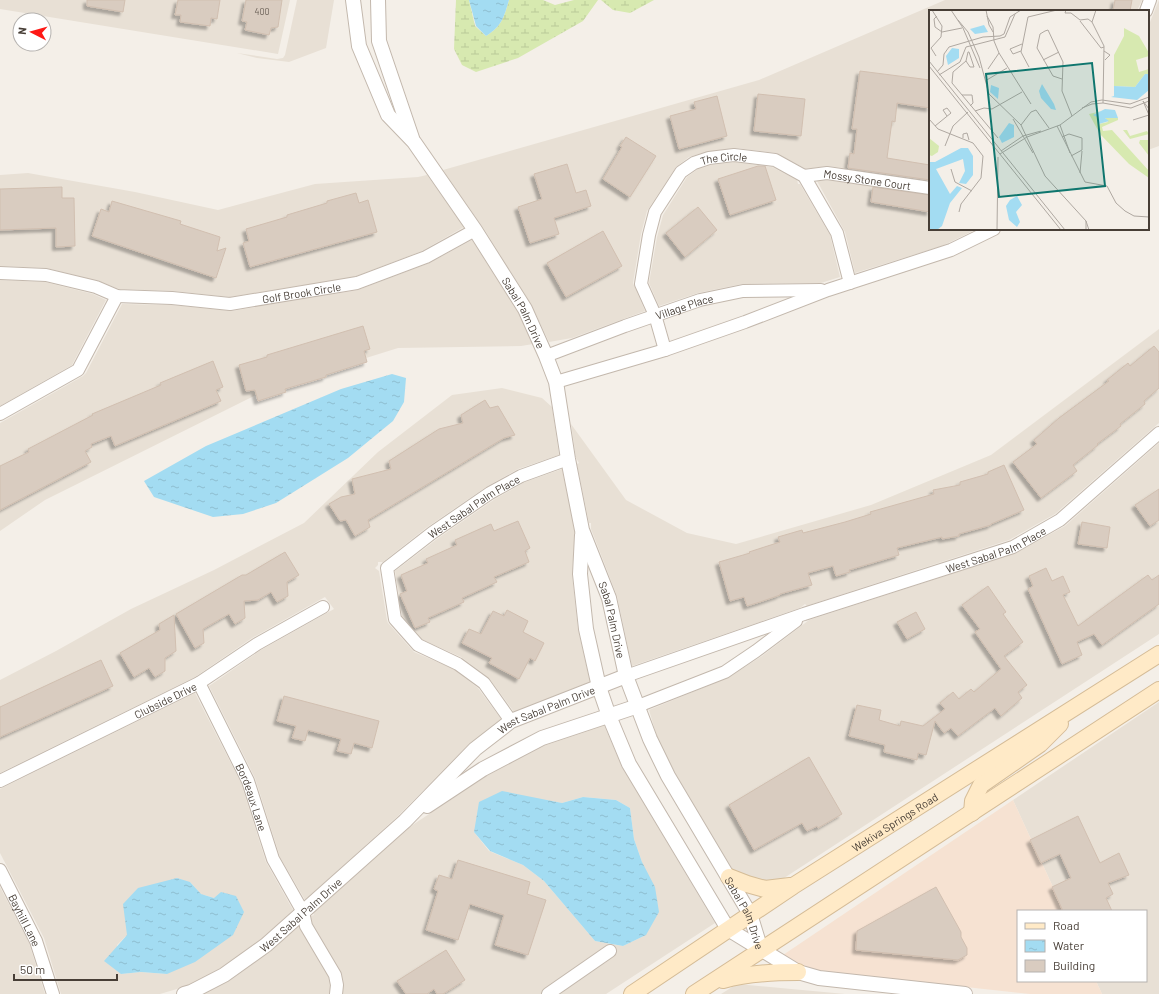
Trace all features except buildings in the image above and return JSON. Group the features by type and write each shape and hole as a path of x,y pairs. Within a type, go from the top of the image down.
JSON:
{"main road":[{"name":"Wekiva Springs Road","path":"632,994 793,886 1159,654"},
{"path":"694,994 1159,690"},
{"path":"972,813 973,801 981,785 1040,744 1079,704"},
{"path":"729,877 765,889 793,886"},
{"path":"712,983 738,976 770,972 798,972"}],"street":[{"name":"Sabal Palm Drive","path":"353,0 358,46 388,115 414,142 475,230 525,309 546,356 556,382 568,459 582,530 609,598 626,676 650,739 668,776 750,914 761,950"},
{"name":"Sabal Palm Drive","path":"378,0 379,41 414,142"},
{"path":"1146,10 1150,0"},
{"name":"The Circle","path":"665,350 655,315 641,284 649,235 655,212 681,172 694,163 709,158 734,154 775,160 804,176"},
{"name":"Mossy Stone Court","path":"804,176 827,173 929,188"},
{"path":"804,176 837,233 850,283"},
{"name":"Golf Brook Circle","path":"0,272 46,275 96,288 117,296 172,298 230,304 357,283 426,257 475,230"},
{"name":"Village Place","path":"556,382 665,350 745,322 828,290 951,250 992,230"},
{"name":"Village Place","path":"546,356 655,315 700,300 743,291 828,290"},
{"path":"0,414 78,370 117,296"},
{"name":"West Sabal Palm Place","path":"626,676 804,614 1013,547 1060,520 1159,433"},
{"name":"West Sabal Palm Place","path":"511,721 484,683 458,664 418,645 395,619 386,568 490,493 521,476 568,459"},
{"name":"Sabal Palm Drive","path":"582,530 580,574 586,629 599,686 609,716 629,764 728,929 761,950"},
{"name":"Clubside Drive","path":"0,781 199,683 257,644 323,607"},
{"name":"West Sabal Palm Place","path":"638,706 725,672 756,651 804,614"},
{"name":"West Sabal Palm Drive","path":"184,994 224,975 266,945 405,821 475,748 511,721 626,676"},
{"name":"Bordeaux Lane","path":"199,683 248,781 273,859 303,912 306,926 334,975 337,985 336,994"},
{"name":"West Sabal Palm Drive","path":"405,821 483,769 542,738 638,706"},
{"name":"Bayhill Lane","path":"0,870 36,941 53,994"},
{"path":"761,950 798,972 819,978 965,994"},
{"path":"548,994 610,951"}],"shaded area":[{"path":"0,0 290,0 278,54 52,17 52,12 19,12 0,9"},
{"path":"297,0 334,0 326,48 289,62 257,58 237,53 277,59 283,58 285,55"},
{"path":"945,0 1142,0 1137,10 929,10 929,180 828,166 806,169 776,153 736,148 706,152 689,157 676,167 647,211 641,234 633,283 645,311 572,338 549,342 532,306 486,232 443,170 759,80"},
{"path":"1159,0 1159,146 1149,150 1149,25"},
{"path":"735,162 772,167 797,180 798,184 800,184 830,235 840,277 821,283 742,284 698,293 659,306 649,283 657,237 663,215 687,177 698,169 711,165"},
{"path":"28,173 135,192 218,210 315,184 418,177 427,175 464,227 422,251 354,277 230,297 173,291 119,289 98,281 46,268 0,266 0,175"},
{"path":"827,180 929,195 929,230 975,230 942,246 855,273 845,232 817,181"},
{"path":"472,240 518,312 533,344 521,346 398,348 270,388 45,500 0,531 0,423 83,376 86,373 122,304 172,305 232,311 358,290 429,263"},
{"path":"0,280 45,282 93,294 106,300 72,365 0,406"},
{"path":"1159,329 1159,423 1055,514 1009,540 807,606 805,604 800,608 632,666 617,596 591,529 591,523 589,523 577,464 579,463 576,458 571,424 626,500 687,533 736,544 871,505 991,455"},
{"path":"502,388 542,398 552,407 559,455 518,469 486,487 426,528 383,562 378,562 378,565 375,568 379,571 388,623 414,652 454,669 478,688 501,719 469,744 399,815 305,900 280,857 255,778 209,686 261,650 334,609 325,597 252,638 195,677 0,773 0,680 131,609 214,570 304,523 378,452 452,395"},
{"path":"1159,443 1159,634 781,880 766,882 734,872 675,773 657,737 649,710 729,677 762,656 809,620 1016,553 1065,526"},
{"path":"562,469 575,531 572,574 578,629 590,682 514,712 489,678 461,657 423,640 402,616 395,571 437,539 495,499 525,482"},
{"path":"195,693 241,783 266,862 293,910 261,940 220,969 187,986 160,994 61,994 44,938 0,853 0,789","holes":["190,882 201,894 214,898 167,974 141,972 121,974 117,945"]},
{"path":"1159,702 1159,994 1102,994 1096,982 1147,982 1147,910 1064,910 1013,800"},
{"path":"604,725 622,767 715,923 606,994 203,994 230,980 271,951 308,917 314,915 313,913 411,826 488,775 545,744","holes":["583,797 616,800 630,808 634,839 642,862 646,935 623,946 595,941 544,881 523,865 489,851 474,832 532,798 562,803"]},
{"path":"1013,800 1064,910 1017,910 1017,982 1096,982 1102,994 1030,994 820,971 806,967 805,965 800,965 783,955"},
{"path":"0,887 29,943 45,994 0,994"},
{"path":"737,984 845,994 721,994"}],"green space":[{"path":"456,0 469,0 475,26 486,36 496,29 502,21 509,0 543,0 555,5 574,0 598,0 583,21 518,58 476,72 462,65 454,49"},
{"path":"601,0 654,0 630,13 613,10"}],"water":[{"path":"469,0 509,0 502,21 496,29 486,36 476,26"},
{"path":"392,374 406,378 404,402 393,421 348,458 276,503 243,514 213,517 154,497 144,481 206,446 341,389"},
{"path":"502,791 562,803 583,797 616,800 630,808 634,839 642,862 655,887 659,912 646,935 623,946 595,941 544,881 523,865 490,851 474,832 479,802"},
{"path":"177,878 190,882 201,894 214,898 221,892 236,896 244,912 233,935 195,962 167,974 141,972 121,974 104,961 127,935 123,904 138,888"}]}
